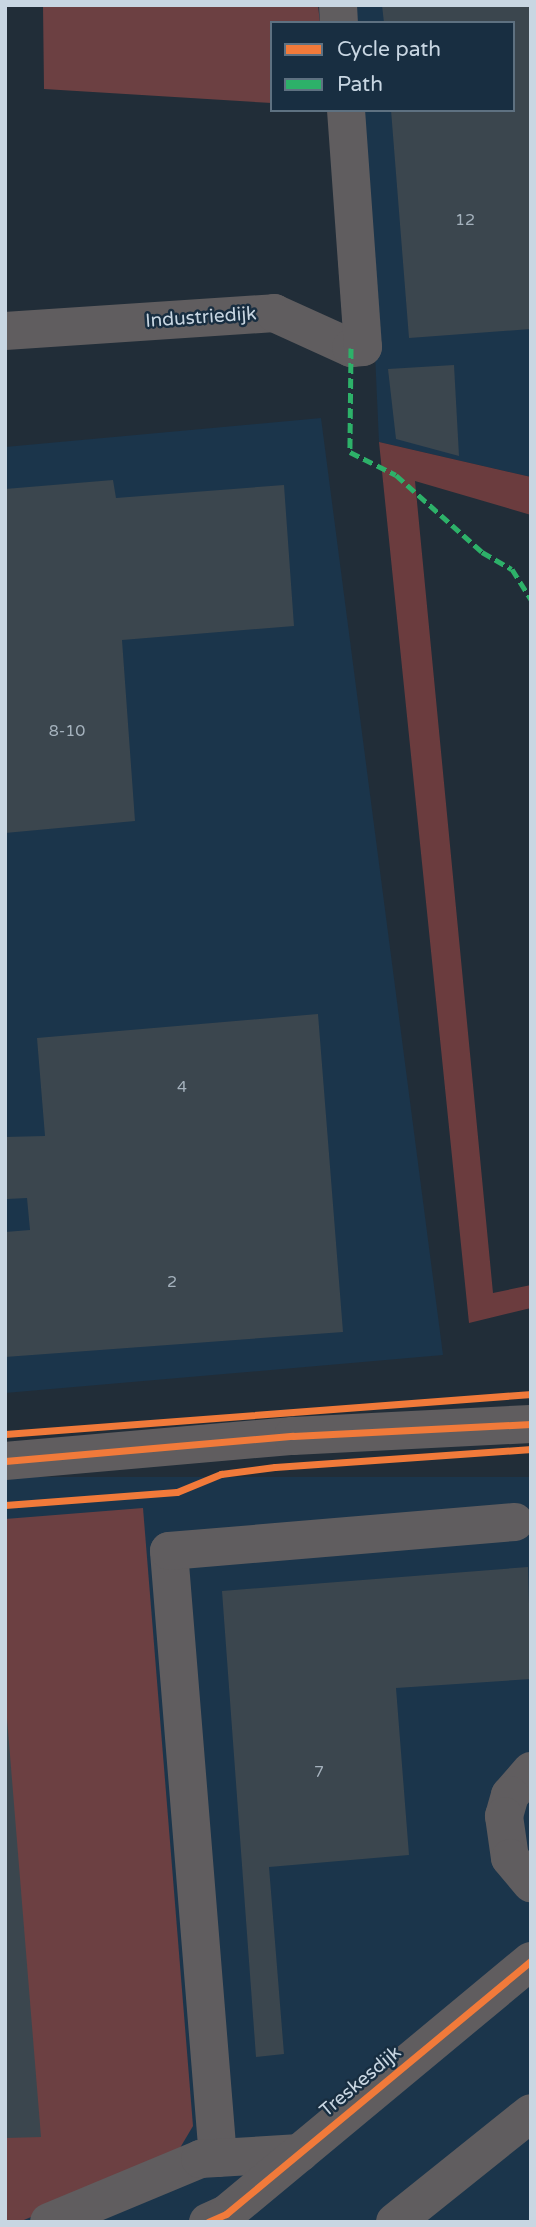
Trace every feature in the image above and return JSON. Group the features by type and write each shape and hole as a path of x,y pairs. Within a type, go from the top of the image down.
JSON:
{"street":[{"name":"Industriedijk","path":"5,331 274,313 351,348 363,346 346,112"},
{"path":"5,1461 293,1436 531,1424"},
{"path":"218,2158 169,1551 515,1522"},
{"path":"528,1890 510,1858 504,1816 510,1795 531,1771"},
{"name":"Treskesdijk","path":"208,2222 226,2214 300,2153 530,1955"},
{"path":"395,2222 531,2113"},
{"path":"49,2222 200,2159 300,2153"}],"shaded area":[{"path":"43,5 318,5 320,21 270,21 270,103 44,89"},
{"path":"318,5 531,5 531,477 379,442 364,112 515,112 515,21 320,21"},
{"path":"321,418 443,1355 5,1393 5,447"},
{"path":"379,442 531,477 531,515 415,481 493,1293 531,1285 531,1308 469,1323"},
{"path":"5,1477 531,1477 531,2222 5,2222"},
{"path":"143,1508 193,2126 174,2158 19,2222 5,2222 5,1519"}],"building":[{"path":"382,5 531,5 531,329 409,338 391,112 515,112 515,21 384,21"},
{"path":"454,365 459,456 396,439 388,369"},
{"path":"113,480 116,498 284,485 294,626 122,640 135,821 5,833 5,489"},
{"path":"318,1014 343,1332 5,1357 5,1232 30,1230 27,1198 7,1199 5,1137 45,1136 37,1038"},
{"path":"528,1567 531,1679 396,1688 409,1855 269,1867 284,2054 256,2057 222,1591"},
{"path":"7,1718 41,2137 5,2138"}],"marked path":[{"path":"351,348 350,452 396,475 482,552 512,569 531,600"}],"cycle path":[{"path":"5,1434 531,1394"},
{"path":"5,1461 293,1436 531,1424"},
{"path":"5,1505 177,1492 221,1474 275,1467 531,1449"},
{"path":"208,2222 226,2214 531,1961"}]}
